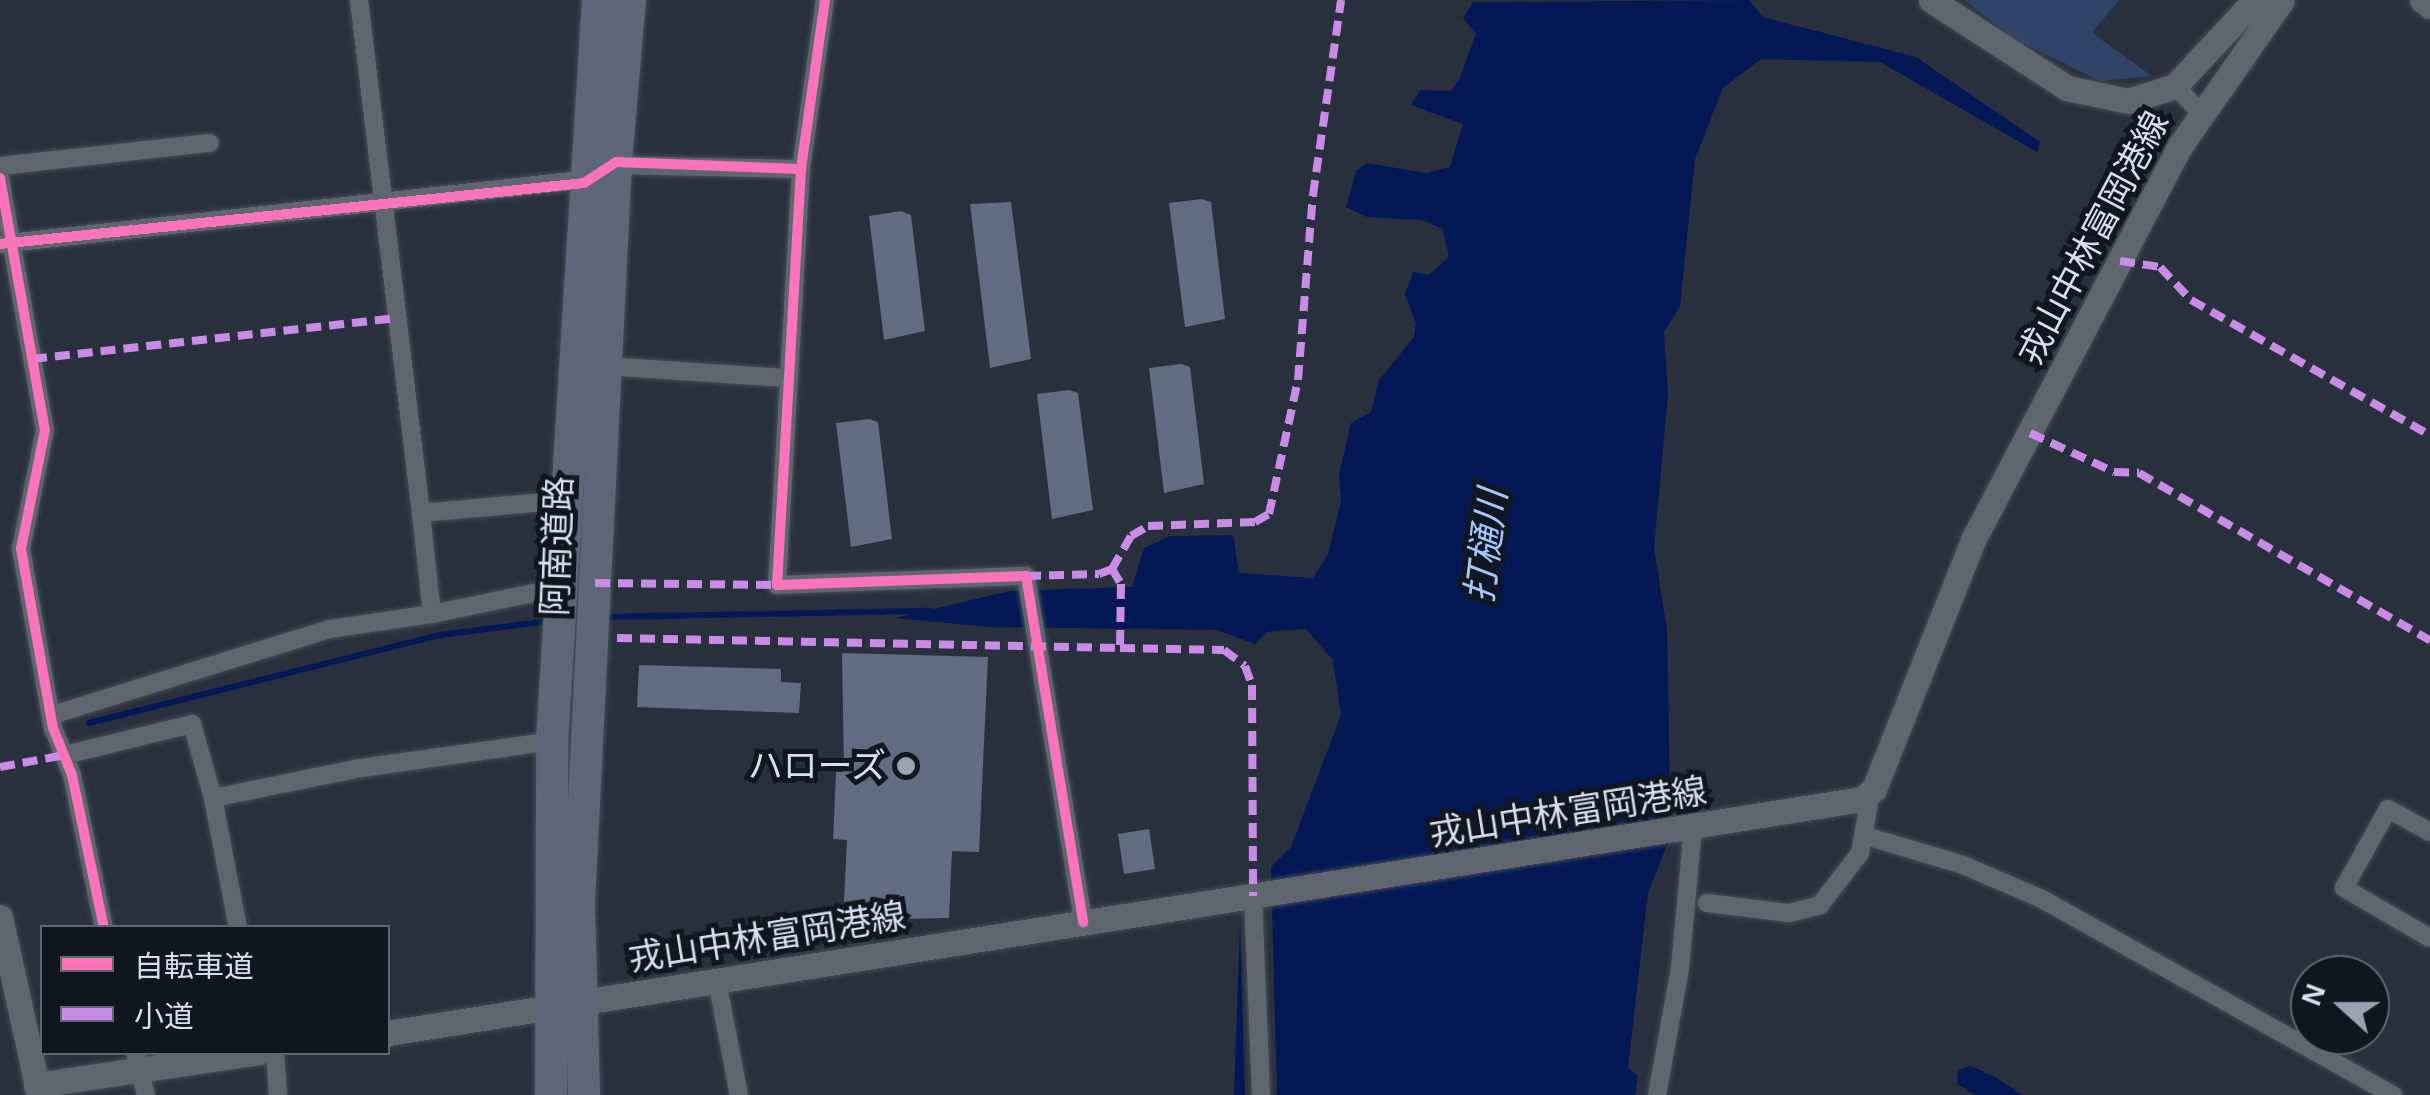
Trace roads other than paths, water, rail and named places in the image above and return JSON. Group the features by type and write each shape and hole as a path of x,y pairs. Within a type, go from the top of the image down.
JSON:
{"highway":[{"name":"阿南道路","path":"584,1095 566,1005 552,741 598,0"},
{"name":"阿南道路","path":"550,1095 578,903 616,162 630,0"}],"main road":[{"name":"戎山中林富岡港線","path":"1931,0 2080,93 2128,101 2174,86 2255,0"},
{"name":"戎山中林富岡港線","path":"390,1033 1848,804 1871,792 1974,538 2199,111 2282,0"},
{"path":"2422,0 2430,6"},
{"path":"0,916 38,1090 136,1060 214,1055"}],"street":[{"path":"359,0 432,614"},
{"path":"824,0 801,169 777,584 1026,576 1082,922"},
{"path":"2174,86 2199,111"},
{"path":"0,166 210,142"},
{"path":"5,244 584,183 616,162 801,169"},
{"path":"0,178 5,244 45,430 21,548 52,715 65,755 103,925"},
{"path":"606,366 788,378"},
{"path":"420,514 566,500"},
{"path":"52,715 330,629 561,592"},
{"path":"65,755 192,724 214,798 237,925"},
{"path":"214,798 361,768 552,741"},
{"path":"1708,903 1789,913 1820,905 1875,839 1871,792"},
{"path":"2430,832 2388,809 2344,888 2430,938"},
{"path":"1658,1088 1680,968 1686,829"},
{"path":"1875,839 2042,899 2393,1095"},
{"path":"1259,895 1261,1095"},
{"path":"717,981 739,1095"},
{"path":"275,1055 278,1095"},
{"path":"136,1060 146,1095"}],"water":[{"name":"打樋川","path":"1749,0 1763,17 1916,57 2040,142 2037,152 1880,62 1761,59 1723,88 1695,159 1680,306 1664,332 1668,395 1654,548 1667,630 1670,791 1667,845 1648,893 1628,1067 1638,1077 1635,1095 1277,1095 1271,867 1291,847 1341,715 1333,660 1306,629 1267,632 1255,644 1217,630 989,627 895,618 1010,591 1132,587 1144,548 1170,536 1233,535 1239,573 1313,578 1328,554 1341,501 1339,475 1351,423 1371,412 1379,380 1414,337 1416,323 1405,295 1413,272 1429,275 1449,257 1443,229 1422,220 1367,217 1346,207 1356,171 1367,163 1426,173 1450,167 1463,124 1411,105 1420,90 1451,91 1459,80 1476,34 1463,18 1473,2"},
{"path":"1240,923 1245,1095 1234,1095"},
{"path":"1971,1066 2022,1095 1975,1095 1957,1084 1958,1070"}],"waterway":[{"path":"603,617 930,611"},
{"path":"89,723 440,635 550,621"}],"place":[{"name":"ハローズ","path":"906,766"}]}
